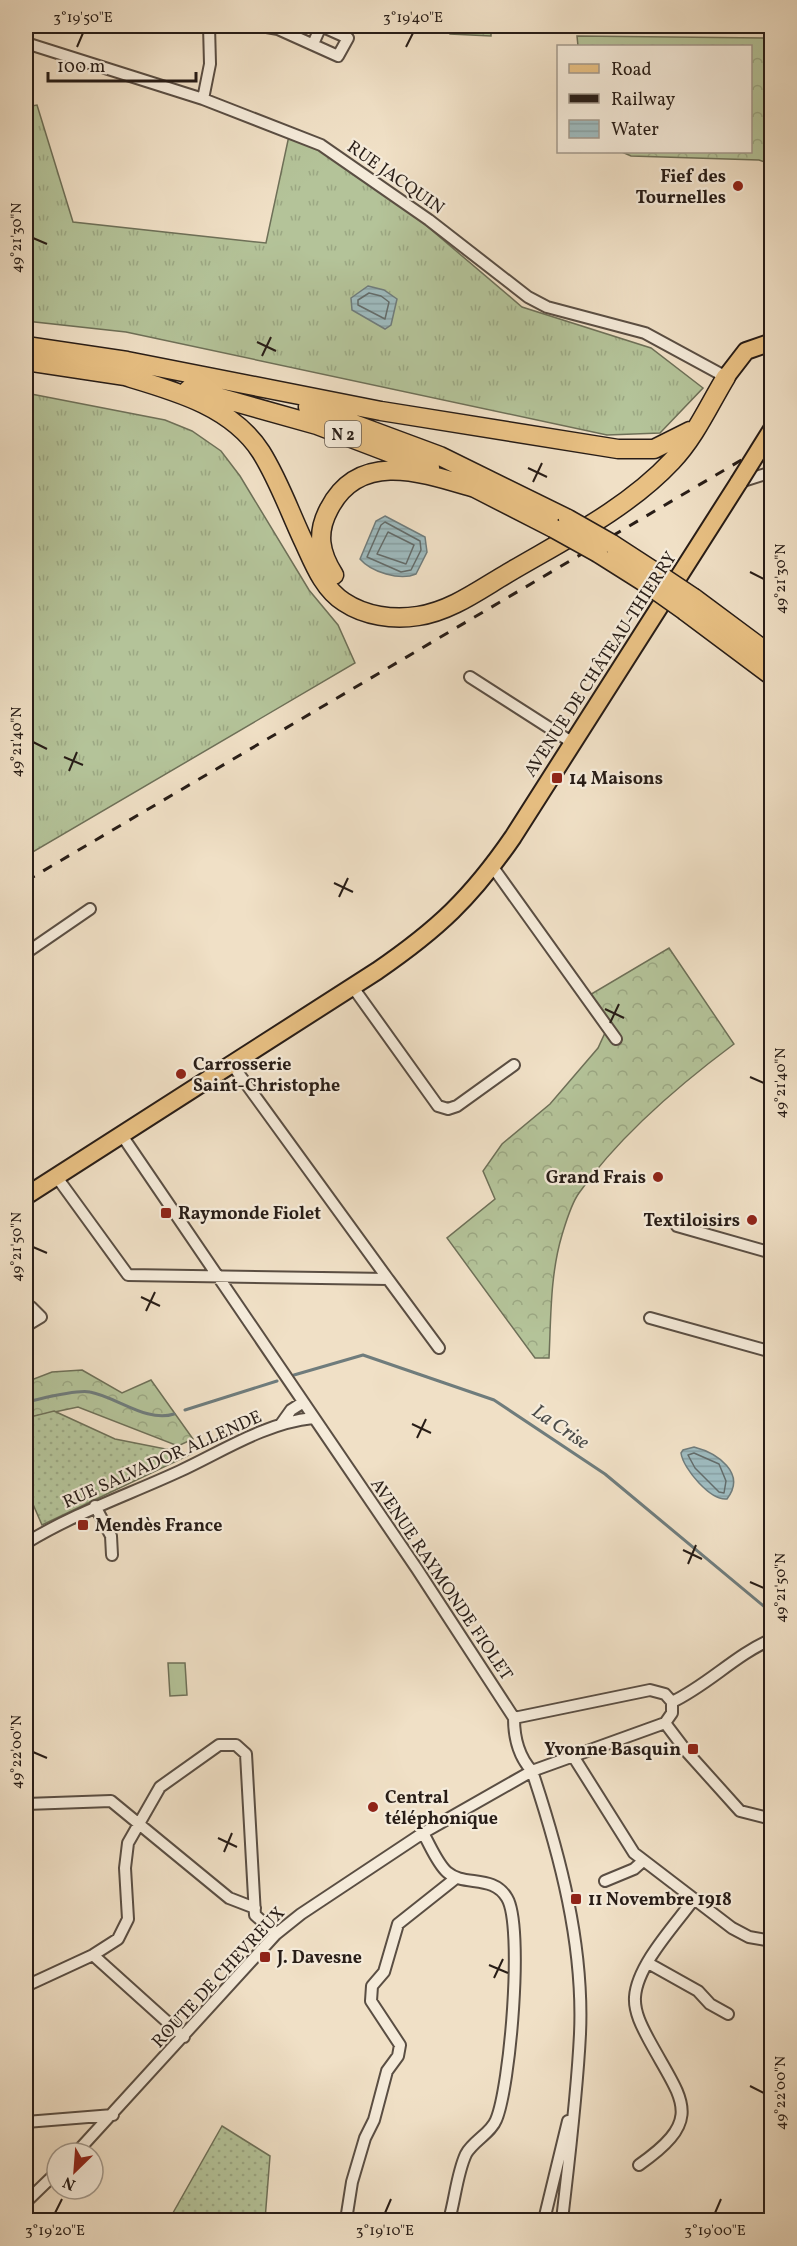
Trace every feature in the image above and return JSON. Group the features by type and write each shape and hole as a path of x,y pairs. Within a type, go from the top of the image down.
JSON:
{"highway":[{"name":"N 2","path":"26,346 127,361 206,377 296,403 404,441 476,472 605,549 771,656"},
{"name":"N 2","path":"26,361 121,375 225,398 317,425 413,460 560,523"},
{"path":"121,375 200,403 225,416 244,431 268,464 325,584 351,606 384,617 419,616 441,610 616,509 672,462 689,440 726,377"},
{"path":"206,377 381,411 630,451 663,446 690,431"},
{"path":"478,489 401,470 382,470 363,475 342,490 326,515 320,541 324,557 340,584 368,602 391,607 416,607 447,599 536,550 624,496 651,474 703,417"},
{"name":"N 2","path":"690,604 771,676"}],"main road":[{"path":"726,377 739,357 746,351 768,346"},
{"name":"AVENUE DE CHÂTEAU-THIERRY","path":"27,1192 56,1176 352,986 432,931 452,914 492,866 573,743 740,482 771,429"}],"street":[{"path":"134,27 186,26"},
{"path":"203,99 210,64 209,26"},
{"path":"261,26 278,29 313,44"},
{"name":"RUE JACQUIN","path":"26,43 203,99 321,145 429,220 528,297 547,307 645,333 726,377"},
{"path":"753,459 771,471"},
{"path":"740,482 771,471"},
{"path":"471,676 573,743"},
{"path":"492,866 616,1039"},
{"path":"26,953 90,909"},
{"path":"352,986 438,1106 448,1109 457,1106 514,1065"},
{"path":"231,1064 439,1348"},
{"name":"AVENUE RAYMONDE FIOLET","path":"121,1134 417,1569 514,1718 517,1744 525,1764 532,1771 553,1836 566,1894 576,1960 580,2033 562,2220"},
{"path":"56,1176 128,1275 387,1279"},
{"path":"677,1226 771,1253"},
{"path":"26,1326 41,1317 31,1307"},
{"path":"650,1318 771,1352"},
{"name":"RUE SALVADOR ALLENDE","path":"281,1424 291,1410 302,1403"},
{"name":"RUE SALVADOR ALLENDE","path":"26,1543 53,1526 95,1506 281,1424 313,1418"},
{"path":"95,1506 111,1536 112,1556"},
{"path":"672,1702 694,1692 737,1658 771,1639"},
{"path":"514,1718 650,1690 665,1694 672,1702 672,1713 665,1723 687,1752 740,1811 771,1819"},
{"name":"ROUTE DE CHEVREUX","path":"88,2141 276,1934 301,1914 423,1833 532,1771 665,1723"},
{"path":"26,1986 93,1955 118,1939 128,1919 125,1857 138,1823 160,1787 219,1745 236,1745 246,1755 250,1787 255,1915 276,1934"},
{"path":"573,1756 623,1839 643,1861 732,1928 749,1937 771,1941"},
{"path":"26,1804 111,1801 229,1898 255,1908"},
{"path":"423,1833 445,1870 456,1878 496,1886 507,1898 513,1918 513,2004 506,2074 496,2121 466,2153 449,2220"},
{"path":"605,1881 634,1869 643,1861"},
{"path":"346,2220 352,2182 365,2138 375,2120 387,2071 398,2056 400,2045 371,2001 372,1986 384,1972 398,1924 456,1878"},
{"path":"639,2165 661,2150 677,2132 682,2116 679,2095 638,2017 634,1999 636,1988 648,1963 694,1899"},
{"path":"93,1955 184,2037"},
{"path":"648,1963 698,1991 710,2004 728,2014"},
{"name":"AVENUE RAYMONDE FIOLET","path":"544,2220 573,2100"},
{"path":"26,2122 113,2115"},
{"path":"26,2202 45,2184"}],"green space":[{"path":"449,26 491,26 491,36 450,34"},
{"path":"577,36 771,38 771,164 759,160 631,156 624,153 752,153 752,45 578,45"},
{"path":"37,105 73,222 266,243 290,131 408,210 522,307 651,348 703,388 660,433 607,435 126,332 26,321 26,107"},
{"path":"26,393 165,420 192,431 221,451 240,476 309,590 338,625 355,663 26,856"},
{"path":"669,948 734,1044 651,1112 612,1151 576,1197 569,1213 555,1265 549,1358 535,1358 447,1238 495,1199 483,1171 502,1144 550,1104 598,1048 609,1024 588,996"},
{"path":"82,1370 122,1393 151,1380 193,1439 178,1446 78,1407 26,1418 26,1382 52,1372"},
{"path":"54,1411 115,1439 191,1454 42,1525 26,1488 26,1418"},
{"path":"168,1663 185,1663 187,1695 170,1696"},
{"path":"222,2126 270,2156 265,2220 169,2220"}],"water":[{"path":"368,286 384,290 397,299 391,325 385,329 352,310 351,298"},
{"path":"385,516 425,537 427,552 416,574 394,576 386,574 371,568 360,559 376,521"},
{"path":"694,1447 712,1454 727,1465 734,1481 727,1499 713,1495 692,1475 681,1453 683,1450"}],"waterway":[{"name":"La Crise","path":"294,1375 363,1355 494,1400 605,1474 772,1613"},
{"name":"La Crise","path":"185,1410 277,1381"},
{"name":"La Crise","path":"26,1402 84,1391 153,1415 174,1414"}],"railway":[{"path":"26,881 772,442"}],"place":[{"name":"Fief des Tournelles","path":"738,186"},
{"name":"14 Maisons","path":"557,778"},
{"name":"Carrosserie Saint-Christophe","path":"181,1074"},
{"name":"Grand Frais","path":"658,1177"},
{"name":"Raymonde Fiolet","path":"166,1213"},
{"name":"Textiloisirs","path":"752,1220"},
{"name":"Mendès France","path":"83,1525"},
{"name":"Yvonne Basquin","path":"693,1749"},
{"name":"Central téléphonique","path":"373,1807"},
{"name":"11 Novembre 1918","path":"576,1899"},
{"name":"J. Davesne","path":"265,1957"}]}
